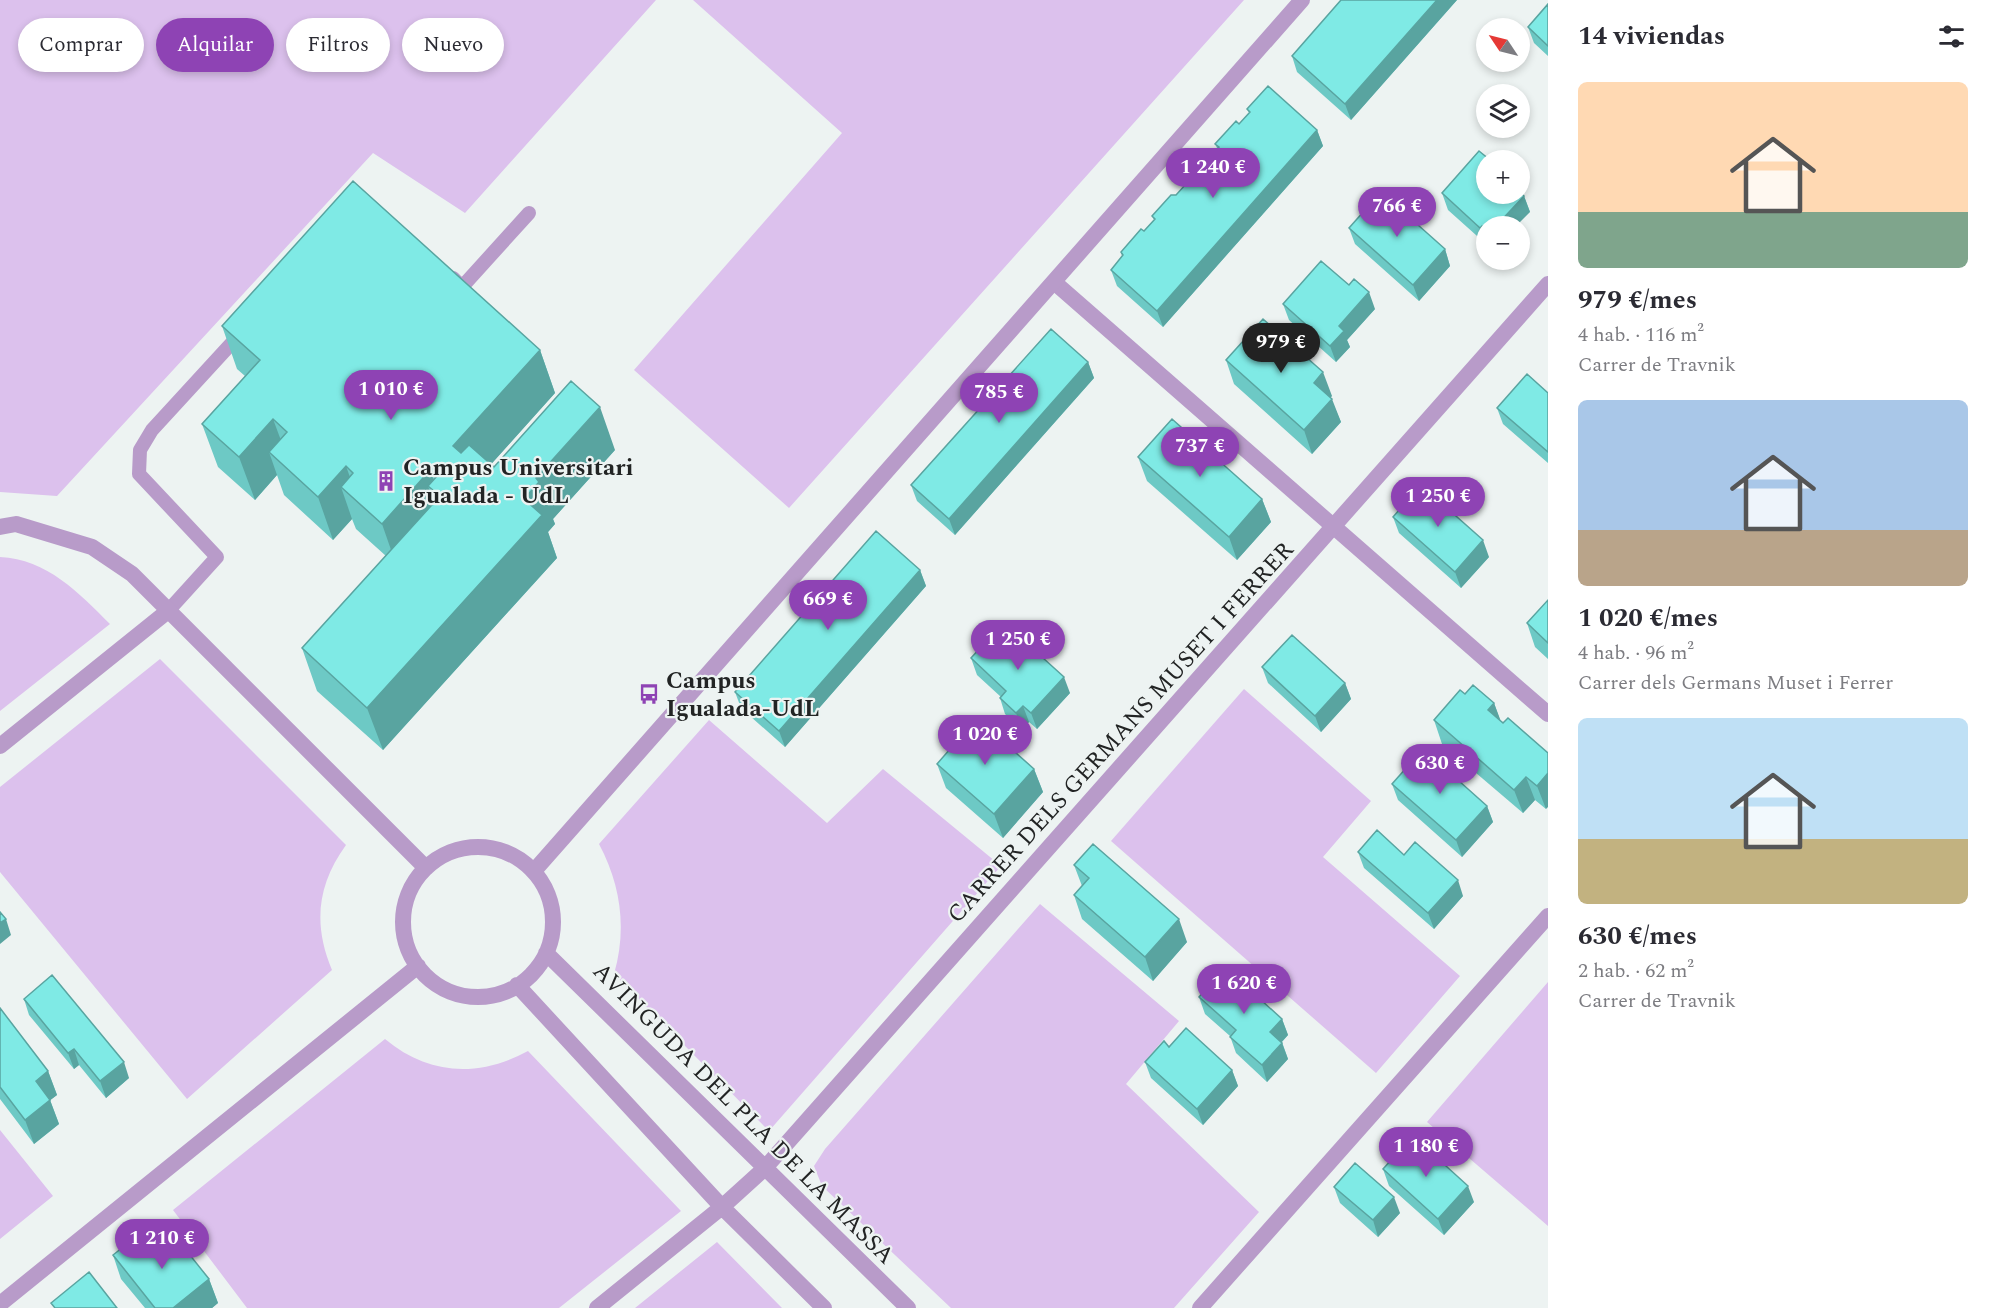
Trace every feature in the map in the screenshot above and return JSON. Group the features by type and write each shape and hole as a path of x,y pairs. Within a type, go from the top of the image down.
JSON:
{"street":[{"path":"534,871 1302,0"},
{"path":"1054,282 1548,714"},
{"name":"CARRER DELS GERMANS MUSET I FERRER","path":"597,1308 722,1207 764,1169 1548,284"},
{"path":"0,527 16,524 92,547 132,574 426,868"},
{"path":"0,746 168,611"},
{"path":"480,847 509,854 534,871 546,890 552,910 552,932 546,953 534,971 517,986 486,996 464,995 433,982 418,966 406,943 404,916 410,890 426,868 451,852 480,847"},
{"path":"1200,1308 1548,916"},
{"name":"AVINGUDA DEL PLA DE LA MASSA","path":"546,953 908,1308"},
{"path":"0,1304 418,966"},
{"path":"517,986 722,1207 824,1308"}],"lane":[{"path":"446,272 462,287 529,213"},
{"path":"168,611 217,556 140,474 140,450 152,430 248,325"}],"shaded area":[{"path":"0,0 656,0 465,213 373,153 57,496 0,492"},
{"path":"693,0 1244,0 789,508 634,370 842,133"},
{"path":"0,557 17,559 47,571 74,590 110,624 0,711"},
{"path":"160,659 346,845 329,875 321,906 322,937 332,970 187,1099 0,872 0,787"},
{"path":"1244,689 1371,801 1323,857 1460,976 1376,1073 1111,841"},
{"path":"709,720 827,823 883,769 1001,866 769,1131 614,974 620,940 620,908 612,875 599,844"},
{"path":"1040,904 1179,1021 1126,1084 1259,1212 1174,1308 951,1308 822,1186 814,1166 825,1149"},
{"path":"1548,982 1548,1226 1427,1122"},
{"path":"385,1039 418,1060 454,1069 491,1066 528,1051 681,1211 559,1308 247,1308 173,1210"},
{"path":"0,1130 53,1196 0,1239"},
{"path":"717,1242 782,1308 635,1308"}],"building":[{"path":"1341,0 1437,0 1345,104 1292,56"},
{"path":"1548,4 1548,46 1530,29 1530,25"},
{"path":"1268,86 1317,130 1157,311 1111,270 1123,255 1121,252 1141,229 1144,231 1155,219 1152,216 1171,195 1176,195 1187,183 1184,181 1219,147 1215,144 1236,121 1239,124 1250,112 1247,109"},
{"path":"1476,154 1476,204 1517,204 1505,216 1476,216 1476,224 1442,193"},
{"name":"Campus Universitari Igualada - UdL","path":"353,181 540,350 453,446 461,453 469,445 494,467 571,381 600,407 536,478 539,482 524,499 542,515 367,708 302,648 440,496 428,486 437,476 430,470 382,524 341,487 353,473 346,466 318,497 269,452 287,432 273,419 239,457 202,424 260,360 222,326"},
{"path":"1381,192 1445,249 1413,285 1349,228"},
{"path":"1321,261 1349,285 1354,279 1369,292 1339,326 1344,331 1330,346 1283,304"},
{"path":"1263,319 1323,372 1314,383 1332,399 1304,430 1226,360"},
{"path":"1051,329 1088,362 949,519 911,485"},
{"path":"1527,374 1548,393 1548,452 1497,408"},
{"path":"1172,419 1262,499 1229,537 1138,457"},
{"path":"1421,485 1483,540 1455,572 1393,517"},
{"path":"876,531 920,570 779,731 735,692"},
{"path":"1548,600 1548,643 1527,623"},
{"path":"1011,629 1064,677 1031,713 1023,706 1016,713 1000,698 1006,691 971,658 991,636 998,643"},
{"path":"1292,635 1345,683 1315,716 1262,667"},
{"path":"1473,685 1494,703 1488,710 1503,723 1508,718 1548,753 1548,773 1537,786 1526,777 1514,790 1434,720 1460,690 1465,694"},
{"path":"977,718 1034,769 994,814 937,764"},
{"path":"1423,749 1431,757 1428,761 1436,768 1440,764 1487,806 1456,840 1392,784"},
{"path":"1377,830 1404,855 1415,842 1458,880 1428,913 1358,852"},
{"path":"1093,844 1179,919 1145,957 1074,895 1089,878 1074,865"},
{"path":"0,912 6,919 0,923"},
{"path":"1226,968 1282,1019 1270,1032 1282,1043 1262,1065 1230,1037 1236,1030 1199,997"},
{"path":"52,975 124,1062 100,1081 74,1049 68,1053 24,999"},
{"path":"0,1008 48,1071 36,1081 50,1100 25,1120 0,1087"},
{"path":"1186,1028 1232,1070 1197,1109 1145,1062 1164,1041 1169,1047"},
{"path":"1413,1136 1468,1186 1438,1219 1383,1169"},
{"path":"1355,1163 1394,1197 1373,1220 1334,1187"},
{"path":"167,1231 172,1237 174,1235 209,1279 173,1308 155,1308 113,1255 137,1236 146,1248"},
{"path":"89,1272 117,1308 55,1308 51,1303"}],"place":[{"name":"Campus Universitari Igualada - UdL","path":"386,481"},
{"name":"Campus Igualada-UdL","path":"649,694"}]}
